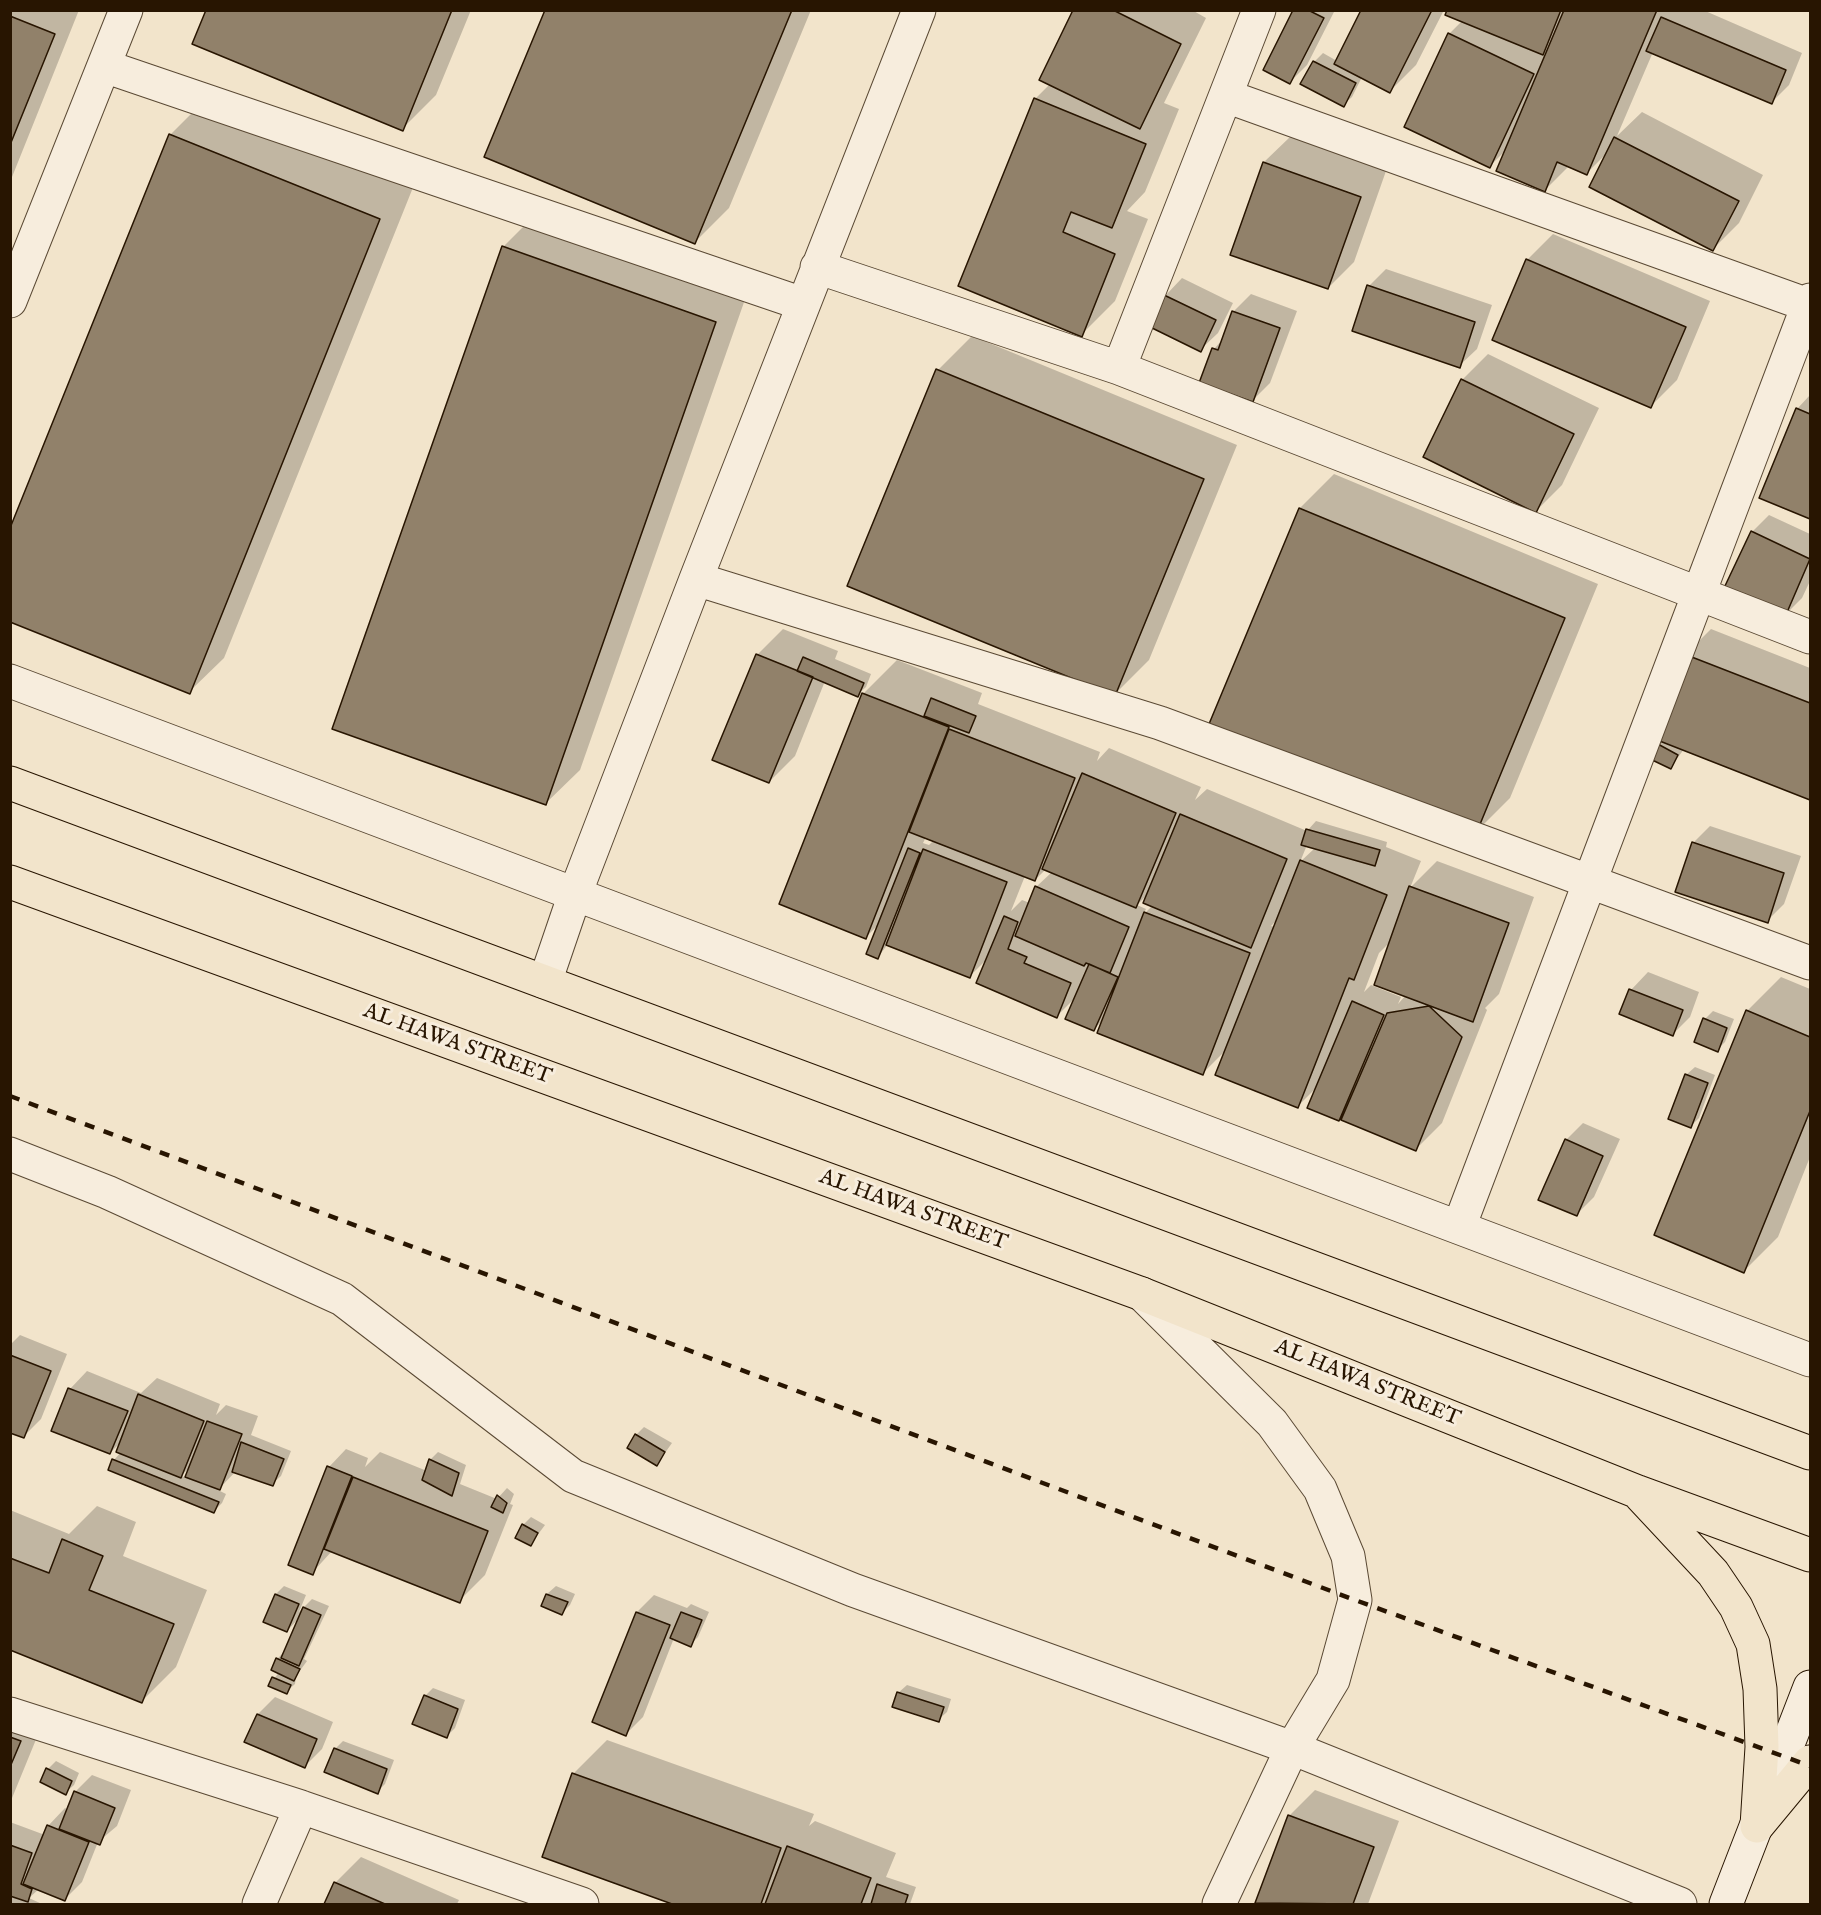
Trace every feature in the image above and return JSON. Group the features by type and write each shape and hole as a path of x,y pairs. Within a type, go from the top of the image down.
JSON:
{"highway":[{"path":"10,783 1810,1453"},
{"name":"AL HAWA STREET","path":"10,882 1142,1294 1638,1492 1810,1556"},
{"path":"1638,1492 1713,1573 1736,1607 1753,1644 1760,1689 1762,1747 1758,1826"},
{"path":"1758,1826 1810,1762"}],"street":[{"path":"544,982 575,894 696,579 919,10"},
{"path":"1119,368 1259,10"},
{"path":"10,301 104,66 117,13"},
{"path":"104,66 803,304"},
{"path":"1226,96 1809,303 1459,1227"},
{"path":"817,267 1119,368 1810,637"},
{"path":"696,579 1160,723 1589,879 1810,963"},
{"path":"10,681 1810,1360"},
{"path":"10,1154 107,1192 342,1299 573,1476 853,1590 1292,1748 1680,1905"},
{"path":"1142,1294 1272,1423 1320,1489 1348,1556 1355,1600 1333,1680 1292,1748 1219,1905"},
{"path":"1726,1905 1810,1687"},
{"path":"10,1714 301,1807 582,1905"},
{"path":"259,1905 301,1807"}],"building":[{"path":"206,10 452,10 403,131 192,44"},
{"path":"545,10 792,10 695,244 484,157"},
{"path":"1073,10 1113,10 1181,44 1140,129 1039,80"},
{"path":"1293,10 1308,10 1324,18 1290,84 1263,70"},
{"path":"1361,10 1432,10 1390,93 1334,64"},
{"path":"1447,10 1561,10 1543,55 1445,15"},
{"path":"1564,10 1657,10 1587,175 1557,162 1545,192 1496,171"},
{"path":"10,16 55,34 10,145"},
{"path":"1661,17 1786,70 1772,104 1646,51"},
{"path":"1448,33 1534,74 1490,168 1404,127"},
{"path":"1313,61 1356,83 1344,107 1300,84"},
{"path":"1034,98 1146,144 1112,228 1071,212 1063,232 1115,254 1082,337 958,286"},
{"path":"169,134 380,219 190,694 10,622 10,528"},
{"path":"1614,137 1739,201 1713,251 1589,187"},
{"path":"1263,162 1361,197 1328,289 1230,255"},
{"path":"502,246 716,322 546,805 332,729"},
{"path":"1526,259 1686,327 1651,408 1492,340"},
{"path":"1367,285 1475,322 1460,368 1352,331"},
{"path":"1164,295 1216,320 1201,352 1148,326"},
{"path":"1232,311 1280,328 1253,402 1199,383 1212,348 1218,350"},
{"path":"936,369 1204,479 1115,696 847,586"},
{"path":"1461,379 1574,434 1536,513 1423,457"},
{"path":"1796,408 1810,414 1810,519 1759,498"},
{"path":"1299,508 1565,618 1476,834 1209,724"},
{"path":"1751,531 1810,559 1785,617 1724,588"},
{"path":"756,654 813,677 769,783 712,760"},
{"path":"1684,654 1810,703 1810,800 1652,738"},
{"path":"803,657 864,683 858,697 797,671"},
{"path":"862,693 949,727 866,939 779,904"},
{"path":"931,698 976,716 969,733 924,716"},
{"path":"949,729 1075,778 1035,881 909,832"},
{"path":"1656,743 1678,755 1671,769 1648,758"},
{"path":"1082,773 1176,813 1136,908 1042,869"},
{"path":"1180,814 1287,859 1251,948 1143,903"},
{"path":"1306,829 1380,850 1375,866 1301,845"},
{"path":"1692,842 1784,873 1768,923 1675,892"},
{"path":"908,848 920,853 878,959 866,954"},
{"path":"923,849 1007,882 970,978 886,945"},
{"path":"1300,860 1387,895 1354,980 1349,978 1298,1108 1215,1075"},
{"path":"1035,886 1129,927 1110,973 1086,963 1084,966 1015,936"},
{"path":"1409,886 1509,923 1473,1022 1374,985"},
{"path":"1144,912 1250,953 1203,1075 1097,1033"},
{"path":"1004,916 1018,922 1008,949 1027,957 1024,963 1071,983 1057,1018 976,983"},
{"path":"1089,964 1118,977 1094,1031 1065,1019"},
{"path":"1629,989 1683,1010 1673,1036 1619,1014"},
{"path":"1352,1001 1384,1015 1339,1121 1307,1108"},
{"path":"1429,1006 1462,1037 1416,1151 1341,1120 1387,1013"},
{"path":"1746,1010 1810,1037 1810,1111 1744,1273 1654,1235"},
{"path":"1703,1018 1727,1028 1718,1052 1694,1042"},
{"path":"1685,1074 1708,1083 1691,1128 1668,1119"},
{"path":"1565,1139 1603,1156 1577,1216 1538,1200"},
{"path":"10,1355 51,1371 24,1438 10,1433"},
{"path":"68,1388 128,1411 110,1454 51,1431"},
{"path":"138,1394 204,1421 181,1478 116,1452"},
{"path":"207,1421 242,1434 220,1490 185,1477"},
{"path":"635,1434 665,1452 657,1466 627,1448"},
{"path":"241,1442 284,1459 273,1486 232,1472"},
{"path":"112,1459 219,1502 214,1513 108,1470"},
{"path":"429,1459 459,1473 452,1496 422,1480"},
{"path":"327,1466 352,1476 313,1575 288,1565"},
{"path":"353,1477 488,1531 460,1603 324,1549"},
{"path":"497,1495 507,1503 503,1513 491,1507"},
{"path":"522,1524 538,1533 531,1546 515,1538"},
{"path":"62,1539 103,1556 89,1590 174,1624 142,1703 10,1650 10,1558 49,1573"},
{"path":"275,1594 299,1604 287,1632 263,1622"},
{"path":"546,1594 568,1602 562,1615 541,1606"},
{"path":"303,1607 321,1615 299,1666 281,1658"},
{"path":"636,1612 670,1625 626,1736 592,1722"},
{"path":"681,1612 702,1620 691,1647 670,1638"},
{"path":"276,1658 300,1669 294,1681 271,1670"},
{"path":"272,1677 291,1685 287,1694 268,1686"},
{"path":"897,1692 944,1707 939,1722 892,1707"},
{"path":"424,1695 458,1709 447,1738 412,1724"},
{"path":"257,1714 317,1739 305,1768 244,1742"},
{"path":"10,1737 21,1741 10,1767"},
{"path":"334,1748 387,1769 378,1794 324,1772"},
{"path":"46,1768 72,1781 66,1795 40,1782"},
{"path":"572,1773 781,1848 761,1904 672,1904 542,1857"},
{"path":"74,1791 115,1808 100,1845 59,1829"},
{"path":"1288,1815 1374,1847 1353,1904 1255,1903"},
{"path":"47,1825 89,1842 65,1901 23,1884"},
{"path":"10,1845 32,1853 21,1884 32,1889 28,1902 10,1896"},
{"path":"787,1846 871,1878 861,1904 765,1904"},
{"path":"334,1882 385,1904 324,1904"},
{"path":"877,1884 908,1895 905,1904 871,1904"}],"railway":[{"path":"10,1096 1355,1600 1810,1766"}]}
